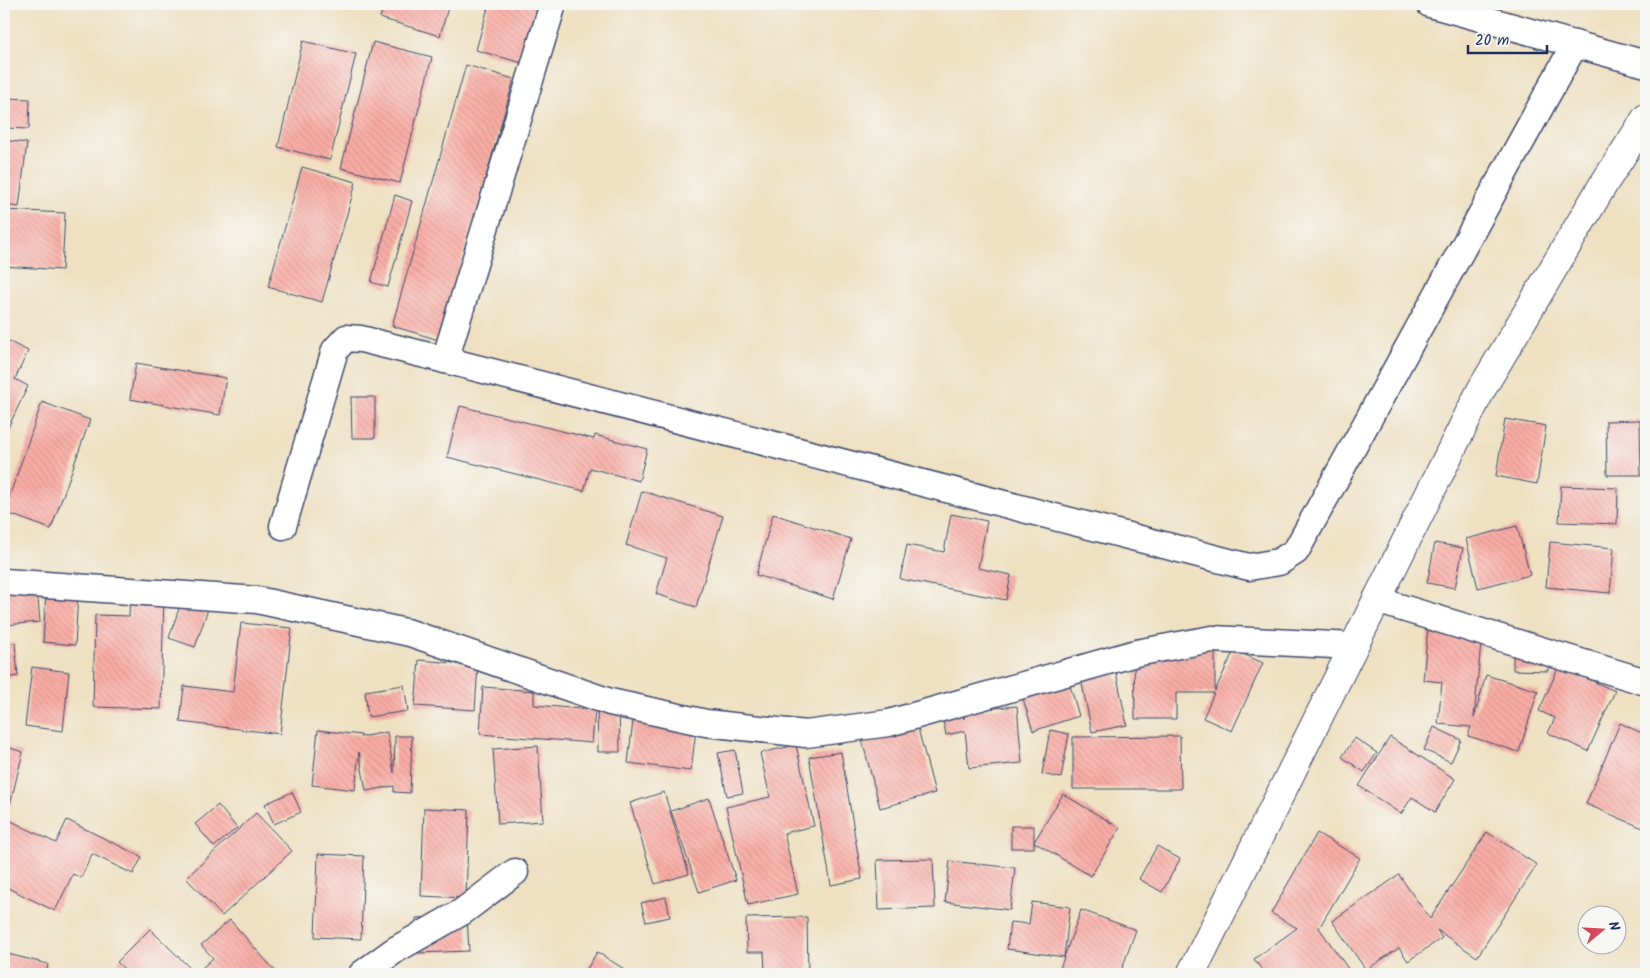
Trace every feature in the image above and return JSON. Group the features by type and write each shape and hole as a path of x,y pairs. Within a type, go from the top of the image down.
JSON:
{"street":[{"path":"445,360 553,4"},
{"path":"1430,4 1646,64"},
{"path":"283,526 335,350 346,338 361,339 445,360 1249,567 1280,562 1296,551 1575,44"},
{"path":"1191,974 1481,390 1646,118"},
{"path":"4,582 257,600 410,633 610,702 706,723 806,734 889,722 1136,653 1212,639 1353,646"},
{"path":"1376,600 1646,682"},
{"path":"362,974 395,950 462,912 515,872"}],"building":[{"path":"384,4 449,4 440,36 380,18"},
{"path":"489,4 539,4 522,63 476,50"},
{"path":"303,41 356,54 330,160 278,147"},
{"path":"373,42 432,57 400,183 341,168"},
{"path":"466,65 514,79 439,340 392,326"},
{"path":"4,98 30,99 29,129 4,128"},
{"path":"4,140 27,143 19,207 4,205"},
{"path":"302,167 356,182 322,302 268,287"},
{"path":"395,195 412,201 388,287 371,282"},
{"path":"4,210 65,213 62,270 4,266"},
{"path":"4,339 28,351 15,379 28,386 7,430 4,428"},
{"path":"136,363 226,378 220,415 130,399"},
{"path":"351,397 375,397 375,438 352,438"},
{"path":"42,402 90,420 51,529 4,512"},
{"path":"460,406 594,439 595,435 647,449 639,481 590,468 584,491 447,457"},
{"path":"1505,419 1546,426 1537,484 1496,476"},
{"path":"1640,420 1641,475 1607,475 1606,421"},
{"path":"1561,486 1618,488 1617,524 1559,522"},
{"path":"642,491 723,516 696,607 656,594 667,558 626,545"},
{"path":"773,514 851,539 833,599 756,575"},
{"path":"951,514 987,521 978,568 1011,575 1006,600 900,579 907,545 944,552"},
{"path":"1517,526 1530,575 1478,588 1466,539"},
{"path":"1550,542 1614,548 1610,593 1546,587"},
{"path":"1435,543 1463,548 1455,588 1427,583"},
{"path":"36,578 40,622 4,625 4,581"},
{"path":"46,592 78,595 75,645 43,642"},
{"path":"130,593 164,594 161,709 93,707 95,615 129,616"},
{"path":"183,597 209,606 195,647 169,638"},
{"path":"241,623 292,628 280,734 180,722 184,686 233,692"},
{"path":"1428,627 1482,632 1474,718 1486,675 1538,691 1519,752 1468,736 1471,727 1438,724 1442,682 1423,680"},
{"path":"15,643 18,676 4,678 4,644"},
{"path":"1134,647 1215,647 1215,691 1234,650 1263,663 1232,731 1203,718 1214,693 1176,693 1176,719 1135,719"},
{"path":"1513,647 1548,648 1548,671 1513,670"},
{"path":"419,660 478,665 475,710 415,706"},
{"path":"1559,666 1615,691 1588,751 1548,733 1555,718 1539,711"},
{"path":"32,667 69,672 63,731 25,726"},
{"path":"1116,672 1127,725 1092,732 1081,679"},
{"path":"1067,675 1079,716 1033,731 1020,689"},
{"path":"404,685 408,711 368,717 365,691"},
{"path":"483,687 534,691 534,705 595,710 592,743 480,734"},
{"path":"960,701 964,719 964,711 1017,706 1022,763 969,768 965,731 946,735 940,705"},
{"path":"619,702 620,752 598,752 597,703"},
{"path":"634,712 697,721 691,771 628,763"},
{"path":"916,721 935,793 880,808 861,736"},
{"path":"1620,723 1646,735 1646,821 1643,828 1586,804"},
{"path":"1434,727 1461,740 1451,762 1424,750"},
{"path":"318,730 361,735 360,737 387,732 394,773 395,736 412,736 410,793 394,792 394,786 366,791 359,752 355,790 312,785"},
{"path":"1050,730 1069,734 1061,778 1042,774"},
{"path":"1180,736 1181,789 1073,789 1073,737"},
{"path":"1390,737 1455,779 1435,812 1412,797 1401,814 1359,786"},
{"path":"1355,738 1377,753 1364,772 1342,757"},
{"path":"796,745 814,826 784,833 798,894 748,905 726,807 770,797 760,753"},
{"path":"4,746 23,752 10,805 4,803"},
{"path":"538,746 543,821 498,824 493,749"},
{"path":"735,750 743,793 727,796 718,753"},
{"path":"841,752 862,879 831,885 809,757"},
{"path":"292,792 301,812 274,824 265,804"},
{"path":"664,792 689,874 655,884 630,803"},
{"path":"1063,794 1120,828 1091,876 1034,842"},
{"path":"709,798 736,880 699,892 671,811"},
{"path":"218,805 237,828 214,847 195,824"},
{"path":"424,808 469,810 466,898 421,896"},
{"path":"256,813 292,851 222,916 186,878"},
{"path":"7,819 56,843 67,820 142,857 133,874 92,854 81,878 73,874 55,911 4,886 4,825"},
{"path":"1011,826 1034,826 1034,848 1011,848"},
{"path":"1487,832 1537,865 1477,957 1437,930 1442,938 1408,961 1399,948 1366,970 1332,921 1399,875 1430,919"},
{"path":"1317,833 1360,858 1319,928 1352,974 1265,974 1254,959 1297,928 1271,913"},
{"path":"1157,846 1180,859 1162,892 1139,879"},
{"path":"318,854 364,856 361,939 315,937"},
{"path":"933,859 935,908 879,910 877,860"},
{"path":"950,861 1015,868 1010,910 945,902"},
{"path":"666,897 670,917 646,922 641,903"},
{"path":"1032,902 1070,907 1064,957 1007,949 1010,922 1029,924"},
{"path":"1081,910 1136,930 1120,974 1058,974"},
{"path":"467,916 469,951 418,953 416,918"},
{"path":"807,917 808,974 750,974 750,972 765,972 764,952 747,952 746,918"},
{"path":"230,920 278,974 204,974 200,970 213,958 201,945"},
{"path":"150,929 196,974 129,974 117,962"},
{"path":"597,952 632,974 584,974"},
{"path":"4,953 48,964 46,974 4,974"}]}
